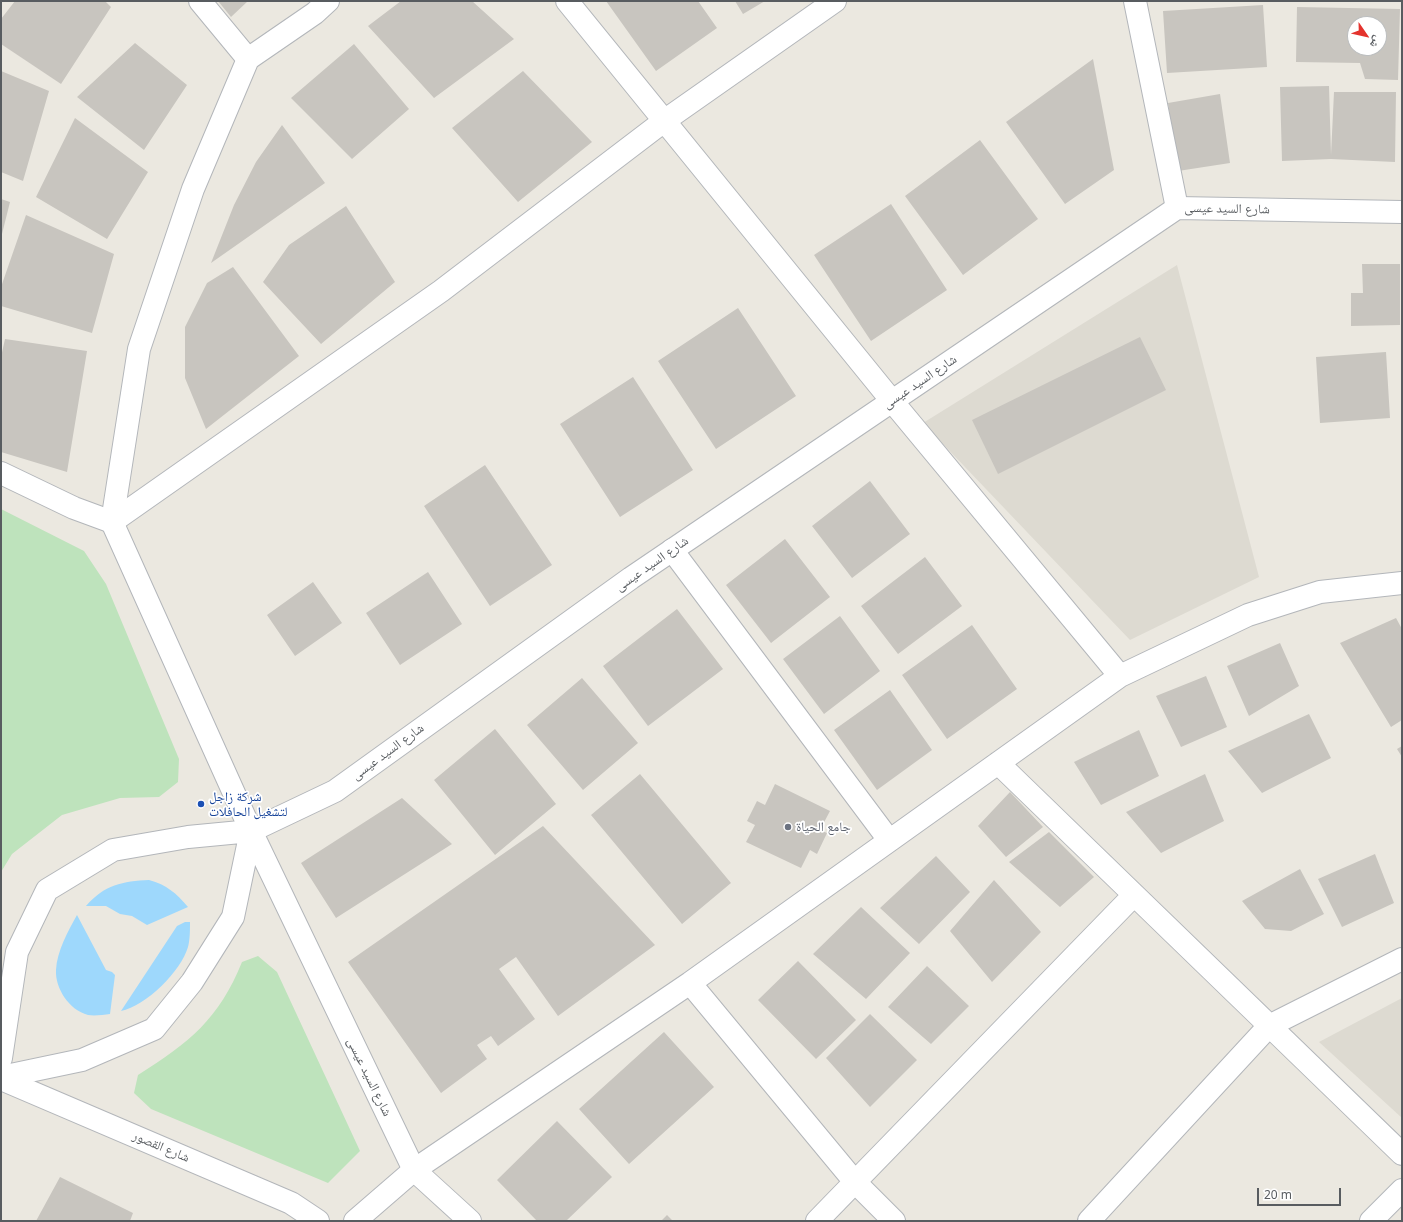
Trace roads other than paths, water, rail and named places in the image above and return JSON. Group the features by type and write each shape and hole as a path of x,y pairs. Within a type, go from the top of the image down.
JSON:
{"street":[{"path":"200,1 248,59"},
{"path":"1,1078 82,1060 154,1029 192,982 233,918 251,831 112,522 139,349 193,189 248,59 315,13 328,1"},
{"path":"567,1 892,401 1120,676"},
{"path":"112,522 441,291 664,120 835,1"},
{"path":"1135,1 1177,208"},
{"name":"شارع السيد عيسى","path":"414,1170 251,831 335,790 672,550 1177,208 1402,212"},
{"path":"1,473 74,508 112,522"},
{"path":"672,550 889,840"},
{"path":"355,1221 414,1170 690,983 1120,676 1248,615 1320,592 1402,583"},
{"path":"998,763 1402,1154"},
{"path":"1,1058 17,952 48,890 113,850 188,837 251,831"},
{"path":"817,1221 1134,895"},
{"path":"1089,1221 1269,1026 1402,959"},
{"path":"690,983 855,1182 894,1221"},
{"name":"شارع القصور","path":"1,1078 291,1203 318,1221"},
{"path":"414,1170 470,1221"},
{"path":"1371,1221 1402,1190"}],"water":[{"path":"149,880 161,884 171,890 188,907 147,925 132,916 120,914 106,906 86,906 100,893 114,886 122,883"},
{"path":"77,915 106,970 115,975 110,1014 88,1015 81,1012 64,997 58,984 56,970 58,956"},
{"path":"185,922 190,922 189,941 188,947 178,966 151,995 131,1008 121,1011 177,926"}],"place":[{"name":"شركة زاجل لتشغيل الحافلات","path":"201,804"},
{"name":"جامع الحياة","path":"788,827"}]}
